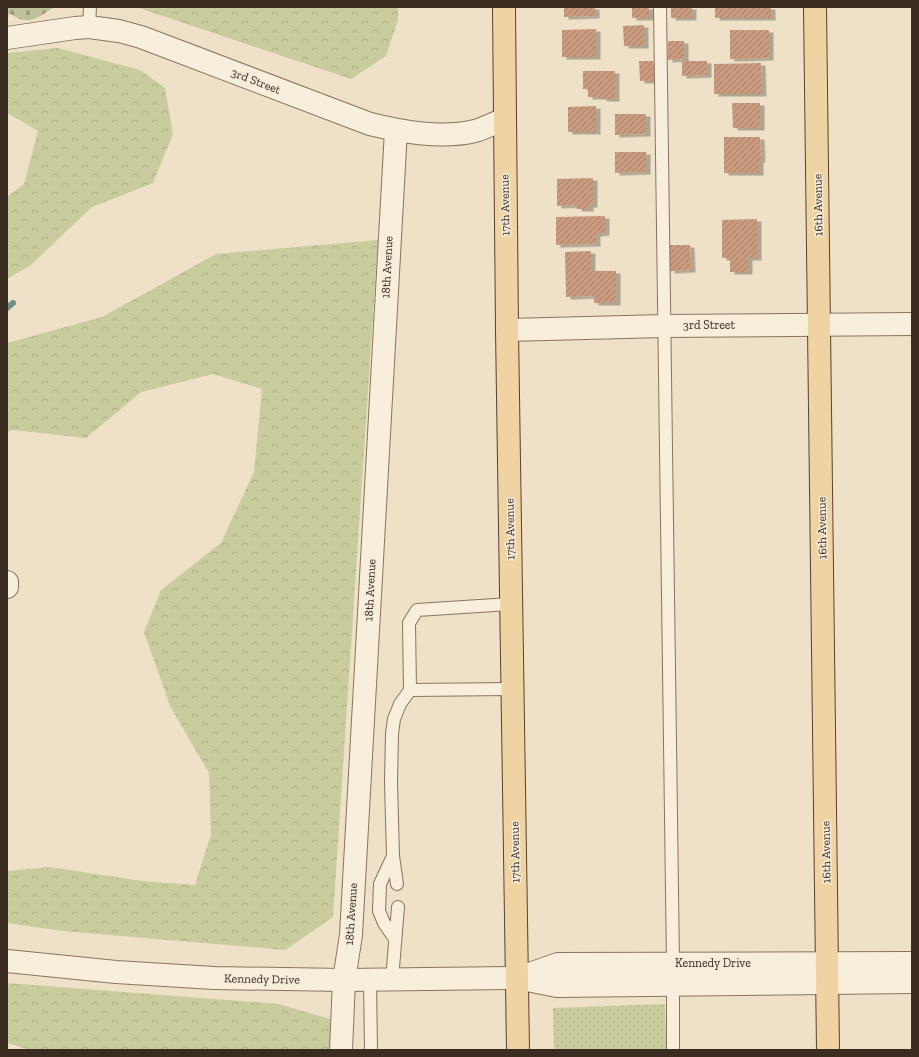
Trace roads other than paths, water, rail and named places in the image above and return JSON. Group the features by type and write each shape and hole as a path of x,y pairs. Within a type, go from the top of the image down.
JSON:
{"main road":[{"name":"17th Avenue","path":"504,7 504,119 518,1050"},
{"name":"16th Avenue","path":"815,7 828,1050"}],"street":[{"name":"3rd Street","path":"7,38 75,28 89,17 118,31 141,37 370,124 419,134 453,134 476,131 504,119"},
{"name":"18th Avenue","path":"341,1050 344,980 351,935 396,130"},
{"name":"3rd Street","path":"507,330 664,326 912,324"},
{"path":"7,582 7,587"},
{"name":"Kennedy Drive","path":"7,961 116,972 214,978 344,980 517,978 558,986 673,985 827,973 912,963"},
{"name":"Kennedy Drive","path":"517,978 558,964 673,963 827,973 912,982"}],"lane":[{"path":"660,7 673,963"},
{"path":"397,884 393,856 391,782 392,734 394,719 400,704 410,690 410,623 416,610 511,604"},
{"path":"410,690 512,689"},
{"path":"393,856 380,884 379,911 384,923 395,939"},
{"path":"392,980 398,907"},
{"path":"370,980 371,1050"},
{"path":"673,985 673,1050"}],"waterway":[{"path":"7,308 13,303"}]}
